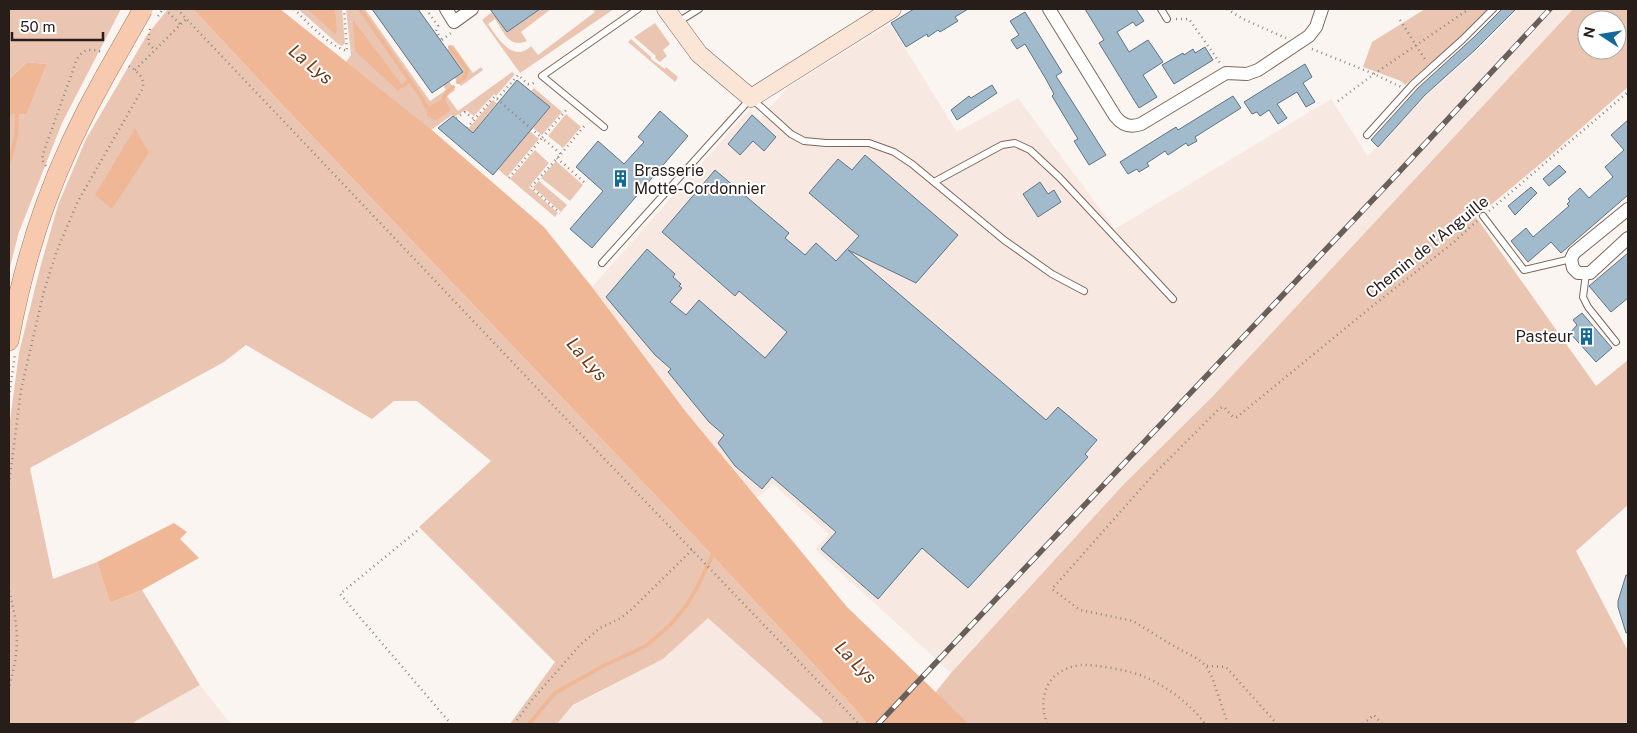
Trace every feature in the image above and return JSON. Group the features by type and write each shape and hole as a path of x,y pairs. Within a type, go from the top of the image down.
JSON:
{"main road":[{"path":"9,341 22,278 41,214 70,142 105,76 150,18"}],"street":[{"path":"446,9 454,22 472,9"},
{"path":"671,16 704,59 750,98 892,9"},
{"path":"1049,9 1118,120 1126,125 1136,126 1223,74 1253,73 1300,43 1313,32 1322,9"},
{"path":"1628,209 1578,250 1571,259 1574,270 1578,273 1586,274 1593,271 1628,238"}],"lane":[{"path":"604,127 542,76 638,9"},
{"path":"671,16 699,9"},
{"path":"1161,9 1167,19"},
{"path":"1367,135 1407,90 1493,9"},
{"path":"602,263 750,98 791,134 804,141 869,143 894,152 912,164 1004,240 1052,274 1084,291"},
{"path":"934,182 1002,146 1015,144 1030,150 1060,178 1173,299"},
{"path":"1483,216 1524,270 1571,259"},
{"path":"1586,274 1583,297 1616,342"}],"path":[{"path":"154,50 148,43 150,18 164,9 180,24"},
{"path":"177,9 859,724"},
{"path":"294,9 340,49 347,51 344,9"},
{"path":"426,9 438,26 436,33 442,41 448,36"},
{"path":"1227,9 1243,20 1289,39"},
{"path":"1338,101 1469,9"},
{"path":"135,70 186,19"},
{"path":"1167,19 1189,19 1223,74"},
{"path":"1400,20 1431,68"},
{"path":"1306,46 1407,90"},
{"path":"49,168 43,164 44,151 77,59 80,53 86,50 102,52"},
{"path":"9,484 21,390 44,291 59,246 78,201 141,94 144,83 142,78 135,70 127,66"},
{"path":"497,99 518,75 528,84"},
{"name":"Chemin de l'Anguille","path":"1206,666 1198,659 1172,646 1133,621 1080,610 1052,589 1154,474 1220,408 1224,407 1234,417 1238,416 1454,242 1628,92"},
{"path":"467,128 494,97 561,154"},
{"path":"509,178 570,106"},
{"path":"456,118 465,112 474,119"},
{"path":"560,213 531,188 589,121"},
{"path":"556,158 585,183"},
{"path":"416,531 340,594 451,724"},
{"path":"514,724 532,700 580,645 600,628 621,618 633,608 692,550"},
{"path":"9,591 18,636 17,652 9,687"},
{"path":"1047,724 1042,705 1045,690 1051,680 1059,673 1068,668 1082,665 1126,671 1144,676 1168,689 1200,717 1205,724"},
{"path":"1206,666 1212,677 1228,724"},
{"path":"1206,666 1226,667 1277,724"},
{"path":"1363,724 1374,716 1382,724"}],"shaded area":[{"path":"9,9 121,9 62,123 19,232 9,271 9,115 27,114 47,64 27,62 9,79"},
{"path":"168,9 193,9 695,537 867,724 821,724 823,721 708,618 663,659 573,705 557,724 510,724 555,662 419,527 491,461 417,401 394,401 372,419 246,345 224,362 30,468 53,579 97,562 110,603 142,590 200,685 134,722 135,724 9,724 9,428 19,353 58,205 86,139 147,35"},
{"path":"298,9 342,9 345,43 342,46 338,44"},
{"path":"346,9 365,9 430,101 446,90 443,85 449,81 455,90 447,96 458,111 512,72 515,74 496,96 494,94 474,116 466,110 454,117 452,115 431,130 346,62 351,55"},
{"path":"540,9 551,9 521,32 527,41 521,43 511,41 504,34 495,19 488,24 506,47 518,52 524,51 531,46 538,55 595,12 593,9 614,9 520,73 482,20 492,12 507,32"},
{"path":"1425,9 1488,9 1459,38 1405,85 1401,81 1363,67 1372,42"},
{"path":"1518,9 1573,9 1213,396 1123,485 951,673 815,549 829,534 773,484 757,498 686,412 592,287 749,110 760,119 788,87 890,24 957,132 1018,98 1115,229 1331,99 1368,156 1426,96 1483,45"},
{"path":"1573,9 1628,9 1628,87 1545,160 1476,217 1596,386 1628,360 1628,505 1576,551 1628,651 1628,724 969,724 935,693 951,673 1123,485 1213,396"},
{"path":"655,23 670,44 663,50 667,56 660,62 655,58 656,56 634,37"},
{"path":"631,39 651,59 665,69 666,67 678,77 675,82 628,42"},
{"path":"453,45 473,73 481,67 483,70 461,86 454,77 447,50"},
{"path":"534,88 562,112 542,135 533,128 550,107 531,91"},
{"path":"493,100 539,139 507,177 498,169 529,132 496,104 479,125 488,133 482,140 468,129"},
{"path":"566,114 581,127 563,148 548,136"},
{"path":"535,150 549,163 529,187 558,213 555,217 510,179"},
{"path":"556,161 583,185 570,201 541,178"},
{"path":"539,181 567,205 561,212 533,187"},
{"path":"708,618 824,721 821,724 557,724 573,706 663,659"},
{"path":"200,685 231,724 135,724 134,722"}],"water":[{"name":"La Lys","path":"193,9 280,9 433,131 544,227 592,287 686,412 847,607 969,724 867,724 695,537"},
{"path":"307,9 335,9 337,32 335,34"},
{"path":"353,20 403,86 398,91 355,51"},
{"path":"27,62 47,64 27,114 9,115 9,79"},
{"path":"444,98 451,111 435,120 427,116 427,108"},
{"path":"135,128 149,153 112,209 95,195"},
{"path":"174,523 187,532 180,539 199,558 142,590 110,603 97,562"}],"building":[{"path":"372,9 418,9 463,72 432,93"},
{"path":"490,9 540,9 507,32"},
{"path":"914,9 968,9 955,17 958,21 940,32 938,30 928,37 927,34 906,47 891,23"},
{"path":"1085,9 1136,9 1144,21 1136,26 1133,22 1117,32 1129,52 1148,40 1163,62 1143,75 1157,97 1139,108 1099,43 1104,40"},
{"path":"1502,9 1516,9 1475,50 1425,95 1378,147 1371,140 1418,88"},
{"path":"1025,12 1062,72 1056,76 1106,155 1089,165 1074,141 1078,139 1052,96 1054,94 1025,44 1017,49 1011,40 1019,35 1010,21"},
{"path":"1205,47 1213,60 1174,84 1162,65 1183,53 1184,55 1193,49 1195,53"},
{"path":"1305,64 1312,77 1303,83 1315,102 1306,107 1297,92 1277,104 1287,118 1278,124 1269,110 1260,116 1257,112 1252,114 1244,102"},
{"path":"517,80 550,107 493,175 438,128 453,116 473,133"},
{"path":"992,85 997,93 957,120 951,110 969,96 971,98"},
{"path":"1233,96 1241,108 1195,137 1197,141 1188,146 1186,143 1168,155 1165,151 1147,163 1149,166 1139,172 1137,169 1128,174 1120,162 1176,127 1178,130"},
{"name":"Brasserie Motte-Cordonnier","path":"660,111 688,136 592,248 570,229 603,191 576,167 598,141 624,164 644,142 638,137"},
{"path":"752,115 776,137 764,151 753,141 740,155 728,144"},
{"path":"1628,120 1628,195 1561,253 1551,242 1528,262 1511,241 1526,228 1533,237 1569,206 1567,204 1570,201 1568,199 1580,188 1589,198 1613,177 1605,167 1624,150 1611,135"},
{"path":"865,155 958,235 916,283 848,250 1046,420 1058,407 1097,440 1085,454 1088,457 968,588 922,548 878,599 821,549 836,532 772,477 762,489 735,466 718,443 724,435 709,422 668,372 671,369 655,355 606,297 647,249 675,274 673,277 681,284 679,286 682,288 670,302 686,315 699,300 765,358 787,332 739,291 735,296 662,232 715,170 789,233 785,238 805,255 816,243 836,261 859,236 809,193 838,159 852,170"},
{"path":"1559,165 1566,172 1549,186 1543,179"},
{"path":"1040,182 1048,194 1054,190 1061,202 1038,217 1023,194"},
{"path":"1531,187 1537,193 1515,215 1508,206"},
{"path":"1628,253 1628,298 1611,312 1589,286"},
{"name":"Pasteur","path":"1582,313 1612,348 1596,362 1570,333 1577,325 1573,320"},
{"path":"1626,575 1628,575 1628,633 1626,633 1618,607"}],"waterway":[{"path":"360,9 427,108"},
{"path":"450,47 467,70 465,77 458,82"},
{"path":"403,86 410,80"},
{"path":"444,98 453,87"},
{"path":"9,162 16,137 17,115"},
{"path":"529,724 555,693 605,665 646,646 670,625 686,606 714,552"}],"railway":[{"path":"878,724 1398,173 1550,9"}],"place":[{"name":"Brasserie Motte-Cordonnier","path":"620,179"},
{"name":"Pasteur","path":"1587,336"}]}
